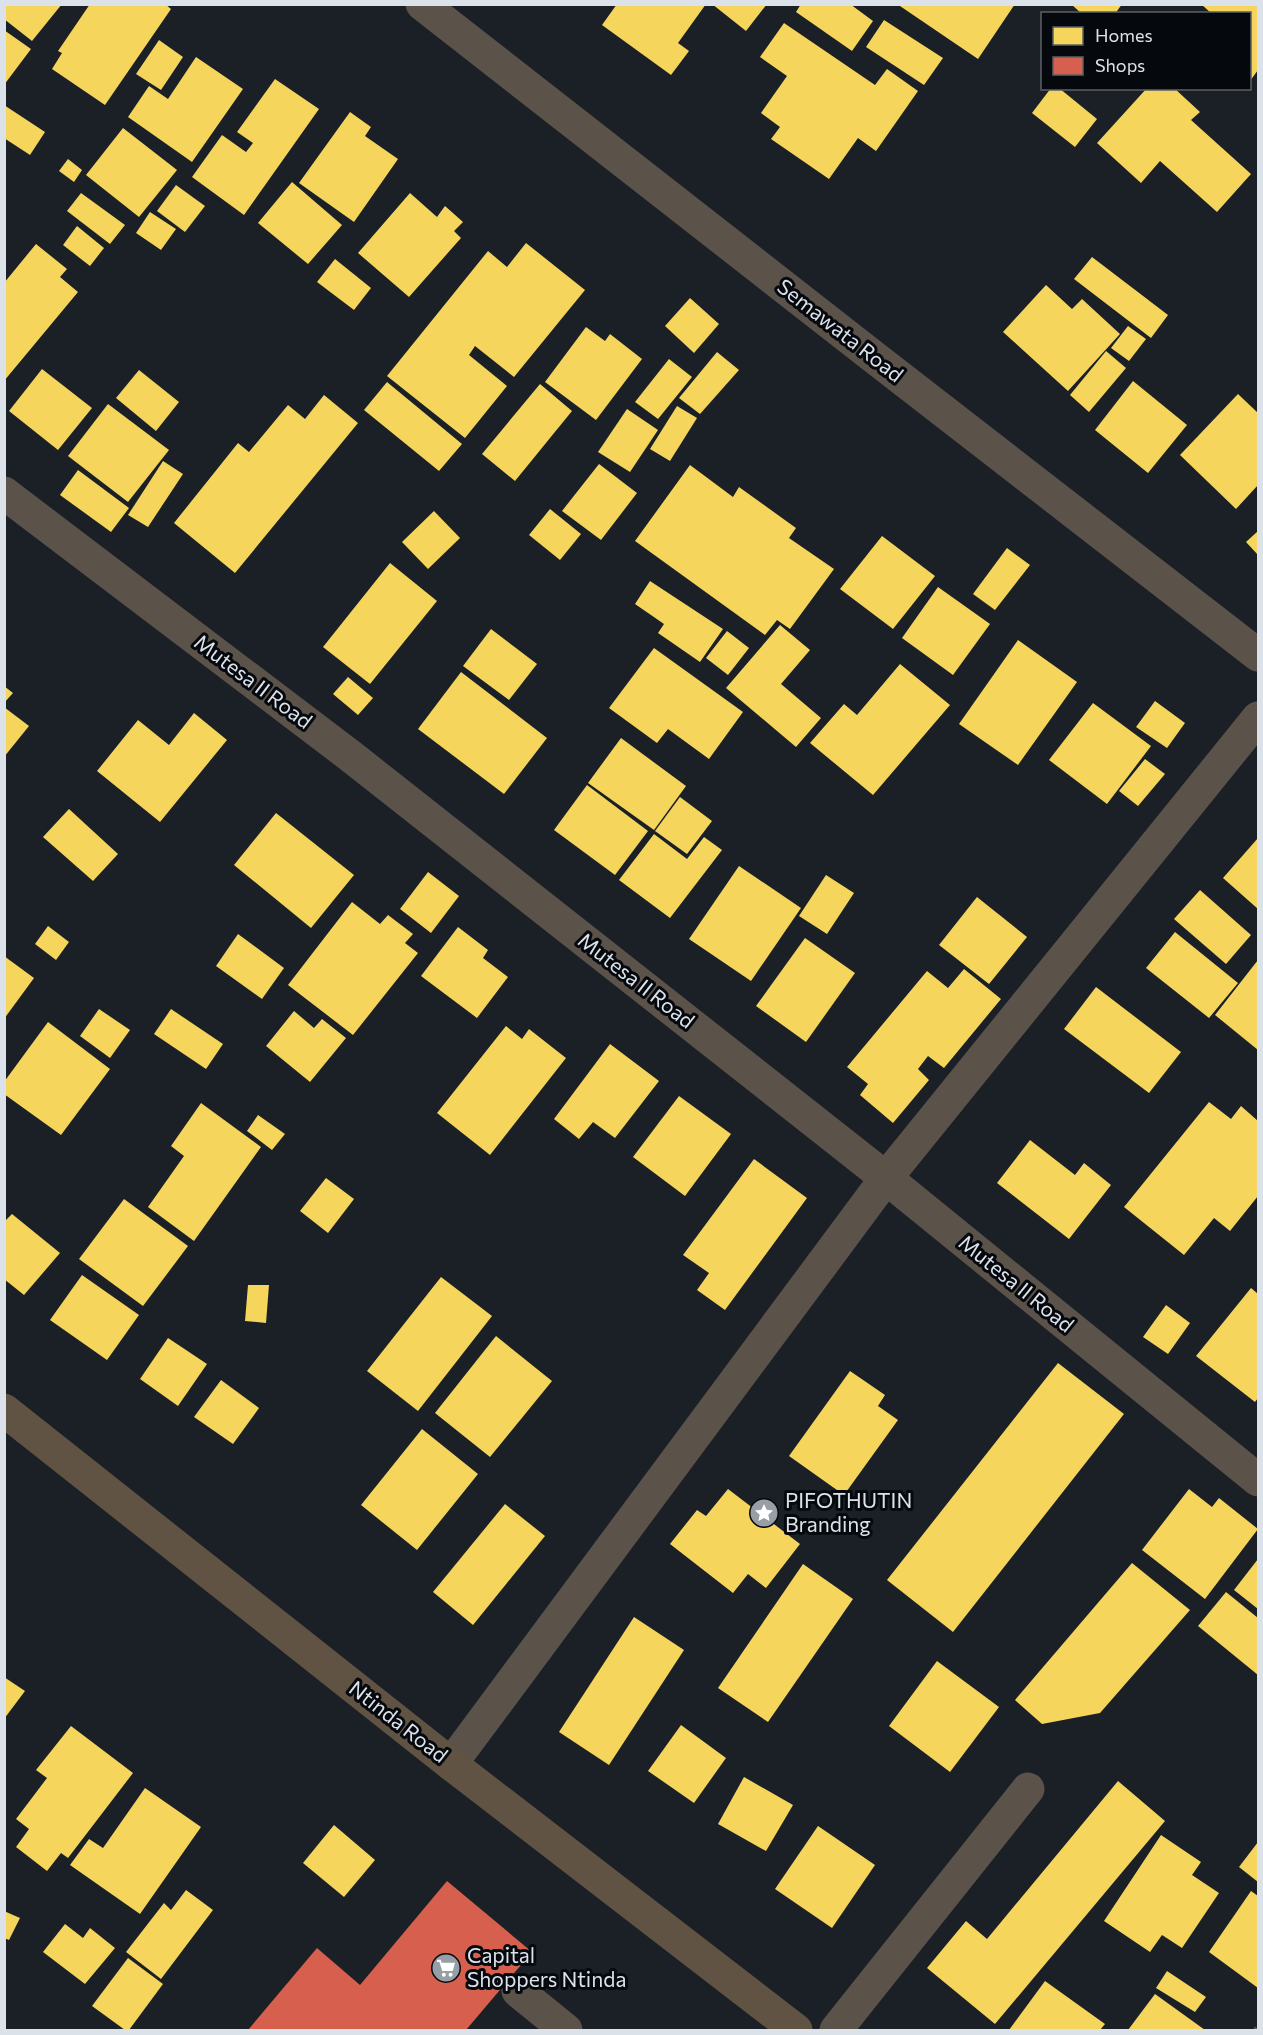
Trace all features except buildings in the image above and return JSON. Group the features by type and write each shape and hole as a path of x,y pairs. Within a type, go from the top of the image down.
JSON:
{"main road":[{"name":"Ntinda Road","path":"4,1410 451,1764 796,2031"}],"street":[{"name":"Semawata Road","path":"422,4 1258,655"},
{"name":"Mutesa II Road","path":"4,493 353,758 886,1178 1258,1480"},
{"path":"451,1764 886,1178 1258,718"},
{"path":"836,2031 1028,1789"},
{"path":"518,1991 566,2031"}],"path":[{"path":"1255,2031 1258,2026"}],"place":[{"name":"PIFOTHUTIN Branding","path":"764,1513"},
{"name":"Capital Shoppers Ntinda","path":"446,1968"}]}
